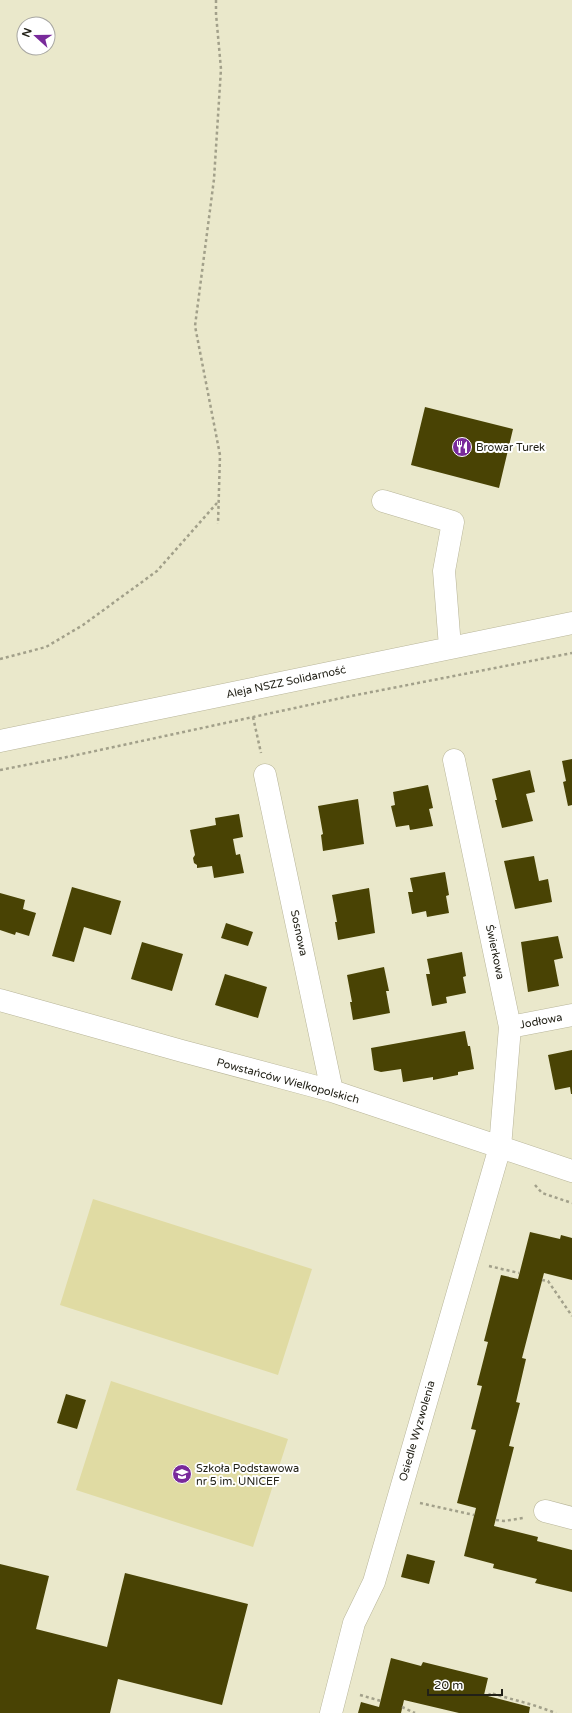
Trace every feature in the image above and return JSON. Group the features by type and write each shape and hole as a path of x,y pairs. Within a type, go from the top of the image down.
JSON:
{"street":[{"path":"383,501 452,522 444,571 450,647"},
{"name":"Aleja NSZZ Solidarność","path":"0,741 572,623"},
{"name":"Świerkowa","path":"454,760 510,1027 500,1147"},
{"name":"Sosnowa","path":"265,775 332,1091"},
{"name":"Powstańców Wielkopolskich","path":"0,1000 182,1052 332,1091 572,1171"},
{"name":"Jodłowa","path":"510,1027 572,1015"},
{"name":"Osiedle Wyzwolenia","path":"331,1713 354,1623 374,1582 500,1147"},
{"path":"545,1511 572,1518"}],"path":[{"path":"216,0 221,77 214,179 195,326 220,455 218,524"},
{"path":"0,659 46,647 83,624 157,571 218,502"},
{"path":"0,770 346,697 572,653"},
{"path":"253,717 265,775"},
{"path":"484,1265 520,1273"},
{"path":"542,1280 548,1281 572,1316"},
{"path":"418,1503 474,1515"},
{"path":"489,1696 490,1693 556,1713"},
{"path":"353,1694 380,1701"},
{"path":"402,1707 415,1713"}],"shaded area":[{"path":"93,1199 312,1269 278,1375 60,1305"},
{"path":"111,1381 288,1439 253,1547 76,1490"}],"building":[{"name":"Browar Turek","path":"425,407 513,429 499,488 411,465"},
{"path":"572,759 572,805 568,806 563,782 566,781 562,761"},
{"path":"530,770 535,792 526,794 533,821 502,828 495,800 497,800 492,779"},
{"path":"428,785 433,808 429,809 433,826 410,830 409,825 396,827 391,806 395,805 393,792"},
{"path":"358,799 364,844 323,851 321,835 323,834 318,806"},
{"path":"239,814 243,837 233,839 236,855 240,854 244,873 214,878 212,866 197,868 197,865 194,863 193,858 195,855 190,830 216,825 215,818"},
{"path":"534,856 539,881 548,879 552,902 515,909 504,861"},
{"path":"445,872 449,895 446,896 449,913 427,917 426,911 412,914 408,892 413,892 410,878"},
{"path":"72,887 121,901 111,935 84,927 74,962 52,956"},
{"path":"369,888 375,933 338,940 335,922 337,922 332,895"},
{"path":"0,893 25,900 23,909 36,913 29,936 16,932 15,935 0,930"},
{"path":"226,923 253,932 248,946 221,938"},
{"path":"558,936 563,958 554,960 559,986 528,992 521,942"},
{"path":"142,942 183,954 172,991 131,979"},
{"path":"462,952 466,976 463,977 466,993 446,997 447,1003 432,1006 426,974 430,974 427,959"},
{"path":"384,967 389,991 386,991 390,1013 353,1020 350,1002 352,1002 347,975"},
{"path":"225,974 267,987 258,1018 215,1005"},
{"path":"465,1031 468,1046 470,1046 474,1069 458,1072 458,1075 433,1080 433,1077 403,1082 401,1069 381,1072 374,1070 371,1048"},
{"path":"572,1050 571,1094 570,1087 555,1090 548,1055"},
{"path":"530,1232 560,1239 561,1235 572,1238 572,1280 544,1273 522,1358 526,1359 516,1402 520,1403 509,1446 514,1447 494,1526 538,1537 537,1541 572,1550 572,1592 535,1583 537,1579 493,1568 494,1564 464,1556 476,1508 457,1503 476,1430 471,1429 482,1386 477,1385 488,1342 484,1341 501,1275 518,1279"},
{"path":"66,1394 86,1400 77,1429 57,1423"},
{"path":"407,1554 435,1561 429,1584 401,1577"},
{"path":"0,1564 49,1576 36,1629 107,1647 125,1573 248,1604 222,1705 118,1679 110,1713 0,1713"},
{"path":"391,1658 421,1666 423,1662 488,1678 484,1695 530,1707 529,1713 459,1713 404,1700 401,1713 358,1713 361,1702 379,1707"}],"place":[{"name":"Browar Turek","path":"462,447"},
{"name":"Szkoła Podstawowa nr 5 im. UNICEF","path":"182,1474"}]}
